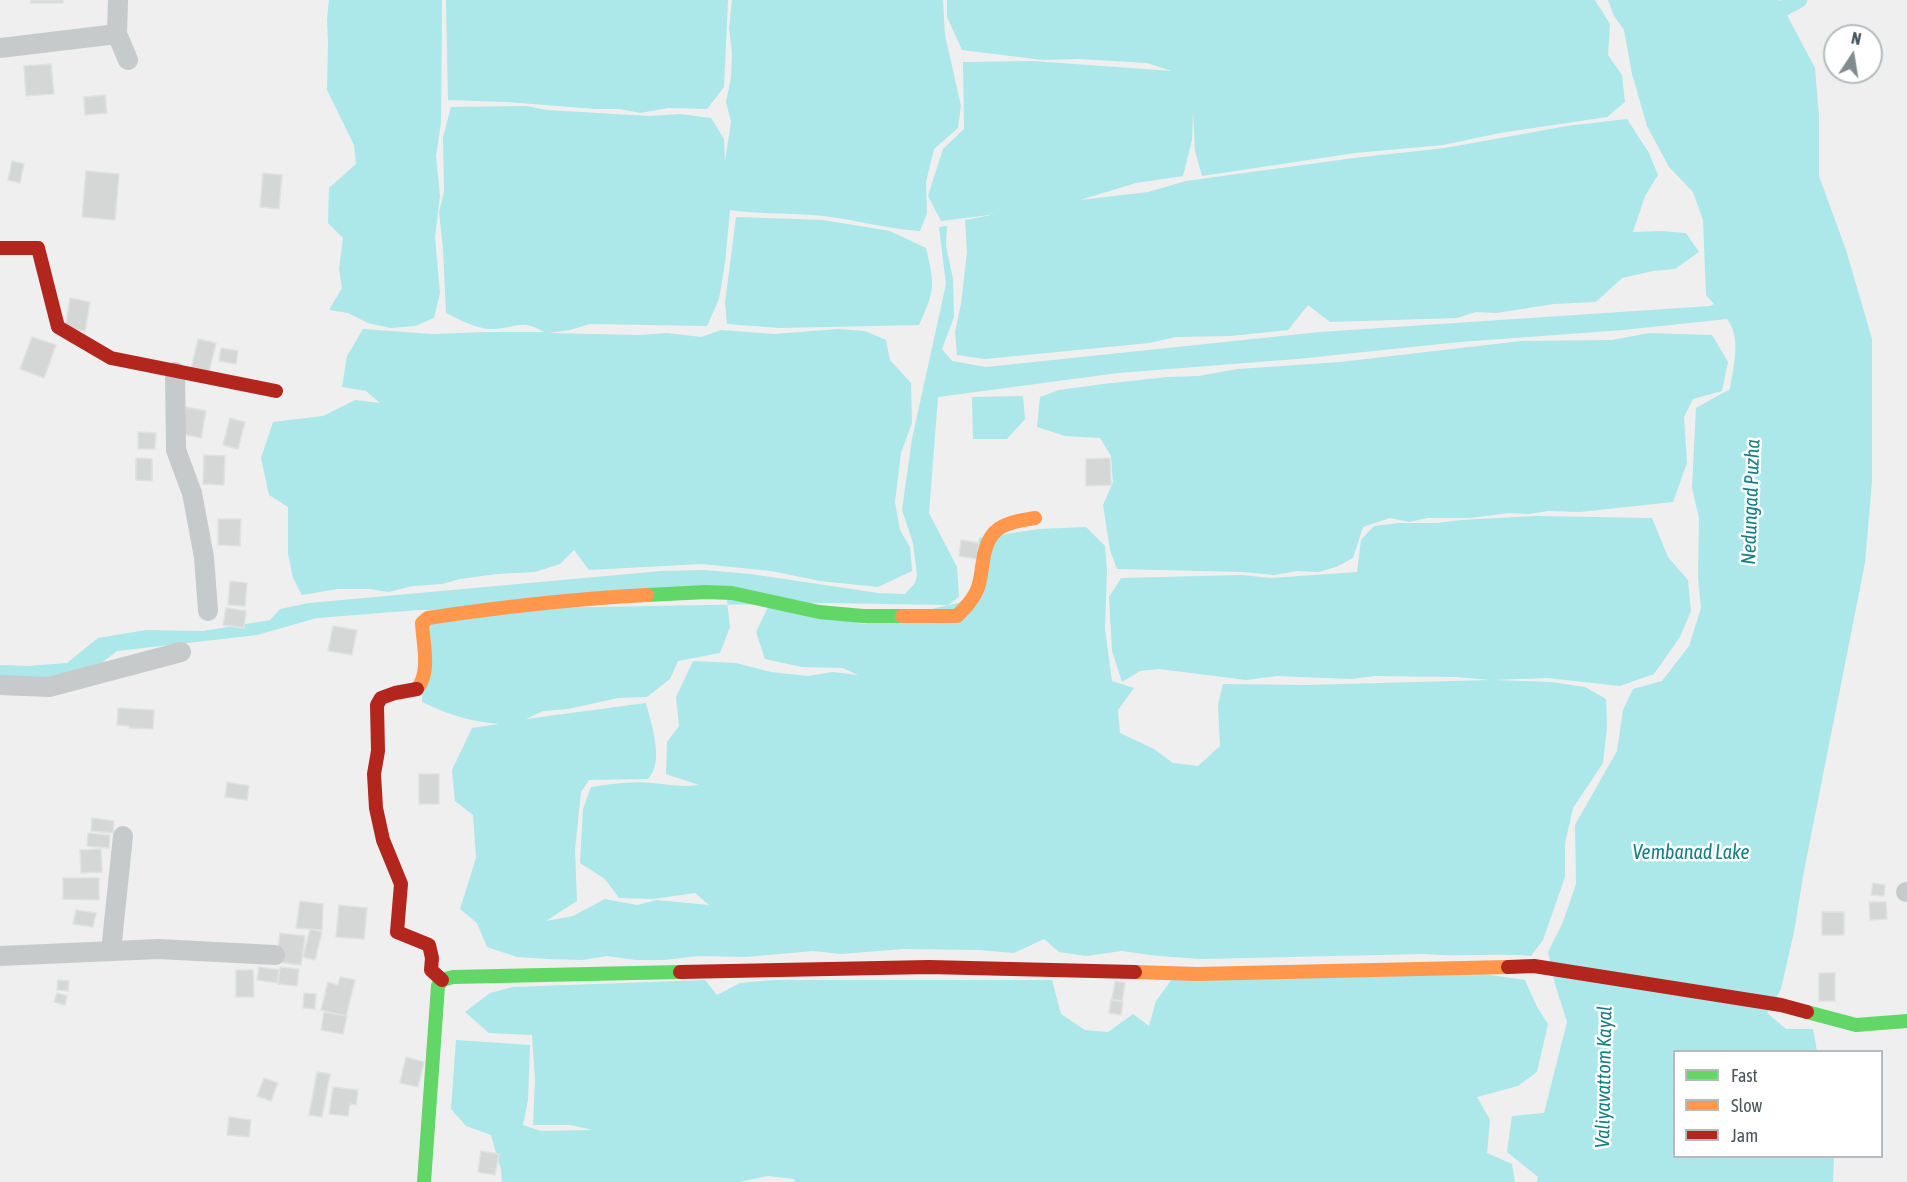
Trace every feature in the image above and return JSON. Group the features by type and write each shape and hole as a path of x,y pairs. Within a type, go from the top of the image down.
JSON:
{"street":[{"path":"118,0 117,34 128,60"},
{"path":"0,48 117,34"},
{"path":"0,248 38,248 58,327 111,358 276,392"},
{"path":"175,372 176,450 192,493 204,557 208,611"},
{"path":"442,980 431,970 432,958 429,945 397,932 401,884 394,863 382,840 376,808 374,774 378,751 377,705 381,698 418,689 423,682 425,673 422,623 428,618 514,605 585,598 706,592 732,593 819,612 863,616 957,616 968,605 979,586 985,545 996,530 1004,524 1035,518"},
{"path":"0,685 50,687 181,652"},
{"path":"111,951 123,837"},
{"path":"0,956 180,949 275,955"},
{"path":"424,1182 438,986 442,980 453,977 929,967 1197,974 1534,966 1781,1005 1856,1025 1907,1021"}],"water":[{"path":"329,0 442,0 441,123 436,156 440,196 435,237 440,293 434,318 415,326 390,328 368,323 348,313 329,310 342,288 339,269 343,238 328,223 329,188 356,164 354,145 327,90"},
{"path":"446,0 728,0 724,87 707,109 668,108 640,113 620,109 448,100"},
{"path":"732,0 943,0 945,35 961,106 958,128 934,149 926,182 927,213 920,231 827,216 730,210 719,299 707,326 590,324 549,333 639,335 667,333 701,337 721,330 774,334 838,329 865,331 886,340 890,360 911,383 912,423 901,453 895,502 900,530 910,547 912,571 878,587 820,581 771,571 702,564 589,570 574,550 560,564 535,572 460,579 388,592 370,589 338,589 302,595 293,578 288,554 288,507 269,495 261,458 273,422 323,416 355,400 380,403 366,391 342,387 347,356 363,329 432,334 544,332 525,325 495,329 482,328 446,313 439,212 444,192 443,137 451,107 526,106 547,110 649,116 680,114 711,118 724,139 725,162 731,122 726,102 731,78 732,53 729,28"},
{"path":"947,0 1595,0 1610,24 1608,55 1622,75 1625,102 1607,117 1500,133 1443,145 1355,153 1202,176 1195,151 1193,112 1192,140 1183,176 1136,183 1080,200 1148,192 1186,181 1445,148 1567,126 1627,119 1649,153 1658,175 1645,196 1633,232 1686,233 1699,252 1675,269 1622,278 1596,302 1554,304 1496,313 1476,312 1457,318 1330,322 1308,305 1288,330 1231,336 1176,337 1149,343 985,359 957,355 955,332 967,252 965,220 997,214 941,221 928,196 943,149 964,129 963,62 1033,61 1172,71 1147,63 1079,59 1043,60 962,50 947,17"},
{"name":"Vembanad Lake","path":"1608,0 1779,0 1815,68 1819,116 1819,176 1846,250 1872,339 1872,481 1865,563 1794,932 1781,989 1767,1013 1786,1029 1813,1029 1817,1050 1673,1050 1673,1158 1834,1158 1833,1182 1537,1182 1538,1177 1507,1152 1512,1116 1544,1113 1567,1022 1548,952 1563,922 1576,884 1575,825 1617,751 1623,710 1633,689 1662,681 1689,646 1701,608 1698,578 1699,518 1692,488 1696,408 1730,389 1735,344 1732,327 1727,319 1623,330 1460,342 1297,359 1118,373 938,397 929,513 957,567 959,597 948,605 825,603 419,610 317,618 257,635 117,651 77,682 0,681 0,665 28,666 67,663 98,638 146,630 203,631 270,620 280,609 309,603 661,571 704,570 751,574 878,593 905,594 915,583 917,575 913,543 902,510 912,439 946,284 939,227 947,226 946,246 953,279 954,317 942,349 952,361 986,367 1320,332 1710,306 1714,304 1706,295 1703,220 1693,192 1669,167 1647,126 1632,74 1624,30 1614,16"},
{"path":"736,217 823,220 890,231 926,248 932,288 919,325 780,328 727,324 725,303"},
{"path":"1649,333 1712,335 1728,362 1722,391 1693,399 1684,417 1687,463 1673,502 1580,512 1509,513 1470,518 1428,518 1409,522 1390,518 1363,527 1353,558 1336,567 1318,572 1297,571 1274,575 1243,572 1117,569 1110,550 1103,505 1113,482 1111,456 1100,438 1065,436 1037,427 1040,397 1059,390 1168,377 1198,376 1238,369 1340,362 1521,341 1612,340"},
{"path":"1023,396 1025,419 1007,439 973,439 972,397"},
{"path":"1536,516 1652,518 1668,557 1688,580 1691,611 1680,637 1654,674 1620,686 1547,678 1494,680 1551,682 1585,687 1606,699 1607,727 1603,763 1573,808 1565,843 1565,877 1543,940 1531,956 1424,954 1202,959 1122,951 1086,956 1059,952 1044,939 1014,953 903,949 841,954 813,951 746,957 699,956 664,960 636,960 607,956 583,960 548,959 517,957 487,947 477,923 460,909 476,858 473,815 455,801 452,770 472,728 499,724 459,717 422,702 426,621 726,592 730,627 720,653 678,661 670,679 647,697 618,698 568,709 543,711 526,719 646,703 656,753 656,763 648,779 589,780 581,792 575,850 577,901 546,921 573,916 605,899 637,905 657,900 709,905 695,893 653,899 619,898 605,879 580,863 583,809 591,787 637,782 681,786 699,785 666,774 667,742 679,726 676,697 693,661 736,663 771,672 808,676 833,672 858,675 843,668 802,667 765,659 756,632 770,603 863,624 972,600 979,538 1039,529 1086,527 1105,546 1107,571 1105,629 1112,681 1134,688 1118,710 1120,733 1154,749 1173,763 1198,766 1220,746 1218,705 1223,684 1307,685 1490,680 1456,677 1375,676 1351,679 1277,676 1246,680 1159,669 1140,671 1122,682 1112,651 1109,597 1121,578 1241,575 1271,578 1357,572 1361,540 1374,526"},
{"path":"1484,974 1525,980 1537,1007 1548,1024 1537,1072 1518,1086 1477,1097 1490,1120 1487,1153 1512,1164 1515,1182 795,1182 794,1179 768,1176 739,1182 502,1182 491,1135 466,1126 451,1109 456,1040 530,1045 528,1100 523,1125 541,1131 593,1130 570,1125 533,1125 535,1080 532,1035 489,1033 465,1012 490,993 513,987 705,980 717,995 740,983 774,980 1052,980 1061,1014 1085,1030 1108,1032 1133,1014 1149,1026 1156,1001 1172,979"}],"building":[{"path":"31,0 63,0 63,3 31,3"},
{"path":"51,64 54,94 26,96 24,66"},
{"path":"105,95 107,113 85,115 84,97"},
{"path":"12,161 24,164 20,183 8,180"},
{"path":"86,171 119,174 115,220 82,217"},
{"path":"263,173 282,175 279,209 260,207"},
{"path":"70,298 90,302 85,331 65,328"},
{"path":"32,337 56,345 44,378 20,369"},
{"path":"198,339 216,343 209,372 191,369"},
{"path":"221,348 238,351 236,364 219,361"},
{"path":"186,407 206,411 201,438 181,434"},
{"path":"230,418 245,422 238,449 223,445"},
{"path":"138,432 156,433 155,449 138,449"},
{"path":"204,455 225,456 224,485 203,484"},
{"path":"136,458 152,459 152,481 136,480"},
{"path":"1110,458 1111,485 1086,486 1086,459"},
{"path":"218,519 241,519 240,546 218,545"},
{"path":"961,540 979,543 977,559 959,556"},
{"path":"230,581 247,583 245,606 228,605"},
{"path":"226,608 246,611 244,628 223,625"},
{"path":"333,626 357,630 352,655 328,651"},
{"path":"118,708 154,710 153,729 117,725"},
{"path":"419,774 439,774 439,804 419,804"},
{"path":"227,782 249,786 247,800 225,797"},
{"path":"92,818 114,821 113,833 91,831"},
{"path":"88,833 110,835 109,848 87,846"},
{"path":"101,849 102,872 81,873 80,850"},
{"path":"63,878 99,878 99,900 63,899"},
{"path":"1873,883 1885,885 1884,896 1871,895"},
{"path":"300,901 323,904 322,930 296,928"},
{"path":"1869,902 1886,902 1887,919 1870,920"},
{"path":"339,905 367,908 364,939 336,937"},
{"path":"76,910 96,913 93,927 73,924"},
{"path":"1822,912 1844,912 1844,935 1822,935"},
{"path":"310,929 322,932 315,960 303,957"},
{"path":"280,933 305,936 301,965 276,962"},
{"path":"259,967 279,970 277,983 257,980"},
{"path":"280,967 299,969 297,986 278,984"},
{"path":"236,970 253,970 254,997 236,997"},
{"path":"1819,973 1835,973 1835,1001 1819,1001"},
{"path":"340,977 355,980 346,1016 321,1010 328,982 338,985"},
{"path":"58,980 69,981 68,991 57,990"},
{"path":"1115,981 1125,983 1122,1001 1112,999"},
{"path":"57,993 67,996 65,1005 54,1002"},
{"path":"304,993 316,994 315,1009 303,1008"},
{"path":"1111,1000 1123,1002 1121,1015 1109,1013"},
{"path":"324,1012 347,1016 343,1034 321,1030"},
{"path":"406,1057 424,1062 418,1087 400,1083"},
{"path":"317,1072 330,1074 322,1117 309,1115"},
{"path":"264,1078 278,1083 271,1101 257,1096"},
{"path":"333,1087 358,1090 356,1105 350,1104 348,1116 329,1114"},
{"path":"229,1117 251,1120 249,1137 227,1135"},
{"path":"481,1151 499,1154 495,1175 478,1172"}],"waterway":[{"path":"1763,14 1784,8 1799,0"}],"traffic: fast":[{"path":"647,595 732,593 819,612 863,616 902,616"},
{"path":"424,1182 438,986 442,980 453,977 680,972"},
{"path":"1807,1012 1856,1025 1907,1021"}],"traffic: slow":[{"path":"902,616 957,616 971,601 977,590 985,549 993,533 1014,522 1035,518"},
{"path":"417,689 425,666 422,623 428,618 537,604 647,595"},
{"path":"1135,972 1197,974 1508,967"}],"traffic: jam":[{"path":"0,248 38,248 58,327 111,358 276,391"},
{"path":"417,689 381,698 377,705 378,751 374,774 376,808 383,840 401,884 397,932 429,945 432,958 431,970 442,980"},
{"path":"1508,967 1534,966 1781,1005 1807,1012"},
{"path":"680,972 929,967 1135,972"}],"water label":[{"name":"Nedungad Puzha","path":"1751,502"},
{"name":"Valiyavattom Kayal","path":"1604,1077"}]}
